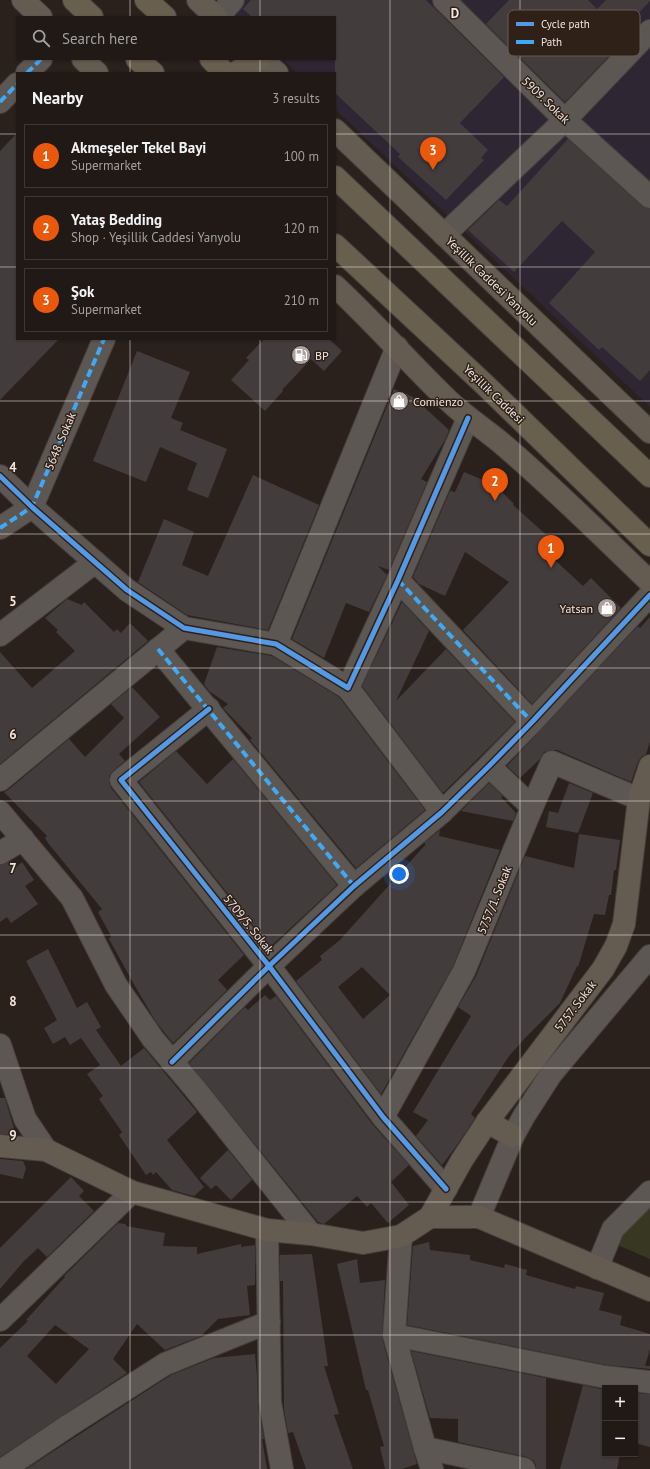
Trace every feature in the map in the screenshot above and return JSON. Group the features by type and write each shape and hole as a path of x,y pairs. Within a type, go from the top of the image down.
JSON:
{"highway":[{"path":"146,0 164,16"},
{"path":"138,60 152,72"},
{"path":"212,60 224,72"},
{"path":"237,72 259,60"},
{"path":"336,178 650,476"},
{"name":"Yeşillik Caddesi","path":"336,246 483,383 650,545"}],"main road":[{"path":"23,0 39,16"},
{"path":"198,0 216,16"},
{"path":"84,60 96,72"},
{"path":"262,60 276,72"},
{"name":"Yeşillik Caddesi Yanyolu","path":"336,131 650,432"},
{"path":"336,287 449,401 505,447 650,582"},
{"name":"5757. Sokak","path":"430,1217 462,1160 487,1122 603,969 616,946 624,924 639,799 650,766"},
{"path":"487,1122 513,1136"},
{"path":"0,1146 46,1150 132,1192 267,1230 311,1234 363,1243 401,1236 430,1217 479,1217 650,1290"}],"street":[{"path":"218,16 233,0"},
{"name":"5909. Sokak","path":"445,0 565,120 650,197"},
{"path":"640,41 650,31"},
{"path":"444,235 565,120 626,56"},
{"path":"28,72 40,60"},
{"path":"0,102 16,85"},
{"name":"5648. Sokak","path":"32,507 104,340"},
{"path":"276,644 397,347"},
{"path":"348,688 398,580 468,418"},
{"path":"0,476 32,507 126,590 184,628 276,644 348,688 442,812"},
{"path":"0,528 32,507"},
{"path":"0,635 95,562"},
{"path":"398,580 532,722"},
{"path":"172,1062 269,966 354,886 442,812 490,766 650,595"},
{"path":"0,780 184,628"},
{"path":"158,649 209,708 354,886"},
{"name":"5709/5. Sokak","path":"209,708 121,780 269,966 383,1117 446,1189"},
{"name":"5757/1. Sokak","path":"383,1117 464,971 552,762 639,799"},
{"path":"490,766 532,807"},
{"path":"0,812 72,898 116,985 153,1039 311,1234"},
{"path":"0,853 22,839"},
{"path":"479,1217 513,1136 551,1074 642,981 650,956"},
{"path":"0,1045 25,1119 46,1150"},
{"path":"0,1320 132,1192"},
{"path":"597,1268 613,1229 650,1192"},
{"path":"267,1230 270,1402 282,1469"},
{"path":"401,1236 394,1335 432,1469"},
{"path":"4,1469 165,1364 269,1322"},
{"path":"394,1335 605,1377 650,1382"},
{"path":"425,1448 524,1469"}],"shaded area":[{"path":"220,0 650,0 650,407 336,110 336,72 296,72 283,60 336,60 336,16 237,16"}],"green space":[{"path":"650,1190 650,1259 613,1243"}],"building":[{"path":"251,0 426,0 504,77 460,123 488,150 481,158 484,160 446,200 398,157 400,154 336,94 336,16 251,16 243,9"},
{"path":"509,0 588,0 597,9 606,0 650,0 640,12 640,10 508,10 508,46 486,24"},
{"path":"518,56 609,56 565,102"},
{"path":"16,134 16,340 58,340 0,400 0,151"},
{"path":"568,139 642,206 650,209 650,370 640,381 602,347 599,350 549,303 595,252 562,221 514,272 468,230 499,200 507,206"},
{"path":"263,340 330,340 342,351 324,371 311,359 265,411 231,380 249,360 246,358"},
{"path":"137,351 190,372 171,418 183,423 180,430 227,449 208,498 187,490 197,463 160,447 146,482 93,461"},
{"path":"394,389 413,397 449,430 445,440 421,479 427,482 389,570 378,566 387,575 369,612 346,603 324,658 292,639"},
{"path":"464,472 495,485 514,504 513,505 552,540 543,549 583,586 591,578 621,608 532,704 463,630 509,582 465,552 445,596 419,584 413,577 450,491 455,492"},
{"path":"253,475 319,505 268,630 187,615 138,582 164,519 194,532 182,565 208,576"},
{"path":"67,599 82,605 84,602 114,632 117,629 121,633 130,623 148,641 0,764 0,652 32,688 75,651 56,632 58,630 45,618"},
{"path":"402,602 429,631 396,701 446,649 515,722 443,793 362,686"},
{"path":"650,617 650,742 646,754 641,757 638,762 631,782 557,750 544,752 540,759 520,778 507,766 638,626 640,628"},
{"path":"217,647 272,656 339,697 425,810 356,868 250,740 252,738 223,708 228,704 209,691 204,684"},
{"path":"132,687 160,717 119,754 125,761 109,776 111,788 244,955 218,980 227,990 173,1043 156,1022 109,939 111,936 98,912 102,909 48,843 45,838 47,836 4,792 69,739 85,757 124,718 111,704"},
{"path":"176,751 207,784 233,759 337,885 270,947 139,782"},
{"path":"489,783 503,796 501,797 516,813 513,821 461,811"},
{"path":"569,783 593,793 578,833 546,827 549,811 558,813"},
{"path":"440,830 439,836 500,850 453,966 381,1094 296,981 322,960 320,956 340,940 426,844 424,843","holes":["362,967 390,995 363,1019 338,987"]},
{"path":"579,834 620,840 611,895 609,895 605,915 594,914 578,967 577,966 560,1003 509,1056 471,1114 475,1118 442,1165 416,1136 428,1120 413,1112 471,1016 458,1007 476,976 525,856 574,868"},
{"path":"11,861 15,868 22,862 34,880 25,886 38,904 11,923 7,917 0,922 0,865"},
{"path":"48,949 77,1008 87,1002 101,1027 96,1030 121,1066 144,1048 197,1112 167,1140 204,1187 194,1196 172,1190 156,1172 153,1175 151,1172 146,1175 119,1135 122,1132 99,1099 103,1096 87,1074 100,1065 81,1038 70,1045 65,1037 53,1044 44,1028 57,1020 26,961"},
{"path":"265,995 270,1000 276,996 373,1125 409,1165 391,1182 409,1205 388,1223 371,1203 367,1207 357,1196 324,1224 318,1222 189,1063 245,1007 248,1010"},
{"path":"0,1098 5,1098 16,1135 0,1134"},
{"path":"228,1150 252,1180 231,1200 216,1185 211,1189 200,1178"},
{"path":"0,1159 23,1161 26,1168 23,1179 0,1174"},
{"path":"71,1177 84,1191 79,1196 94,1211 47,1257 38,1248 24,1261 0,1289 0,1248"},
{"path":"118,1223 126,1224 126,1226 165,1233 163,1246 197,1247 197,1254 241,1244 241,1247 255,1245 255,1285 247,1286 250,1315 218,1319 201,1336 165,1350 137,1324 113,1359 127,1373 0,1457 0,1348 28,1321 26,1320 65,1277 64,1276","holes":["55,1325 89,1349 56,1384 27,1356"]},
{"path":"429,1242 430,1250 470,1255 470,1260 504,1268 505,1264 527,1270 526,1275 575,1289 576,1286 604,1293 599,1310 622,1316 620,1325 650,1334 650,1349 645,1366 650,1366 650,1369 607,1365 407,1325 413,1246"},
{"path":"312,1254 328,1366 324,1366 339,1414 334,1415 353,1469 306,1469 293,1432 288,1433 284,1409 283,1281 280,1281 280,1255"},
{"path":"357,1259 360,1283 385,1280 382,1338 417,1464 402,1469 385,1469 380,1447 384,1446 368,1390 366,1390 337,1264"},
{"path":"411,1351 546,1378 546,1469 536,1469 536,1465 533,1460 527,1457 458,1442 458,1419 430,1418"},
{"path":"255,1354 258,1404 267,1469 26,1469 171,1375 214,1358"},
{"path":"583,1385 602,1389 602,1457 619,1457 617,1469 560,1469"},
{"path":"638,1393 650,1394 650,1447 638,1444"}],"marked path":[{"path":"28,72 40,60"},
{"path":"0,102 16,85"},
{"path":"0,528 32,507 104,340"},
{"path":"398,580 532,722"},
{"path":"158,649 354,886"}],"cycle path":[{"path":"0,476 32,507 127,590 184,628 276,644 348,688 398,580 468,418"},
{"path":"172,1062 269,966 354,886 442,812 532,722 650,595"},
{"path":"209,709 121,780 269,966 383,1117 446,1189"}],"place":[{"name":"Şok","path":"433,170"},
{"name":"BP","path":"301,355"},
{"name":"Comienzo","path":"399,401"},
{"name":"Yataş Bedding","path":"495,501"},
{"name":"Akmeşeler Tekel Bayi","path":"551,568"},
{"name":"Yatsan","path":"607,608"}]}
